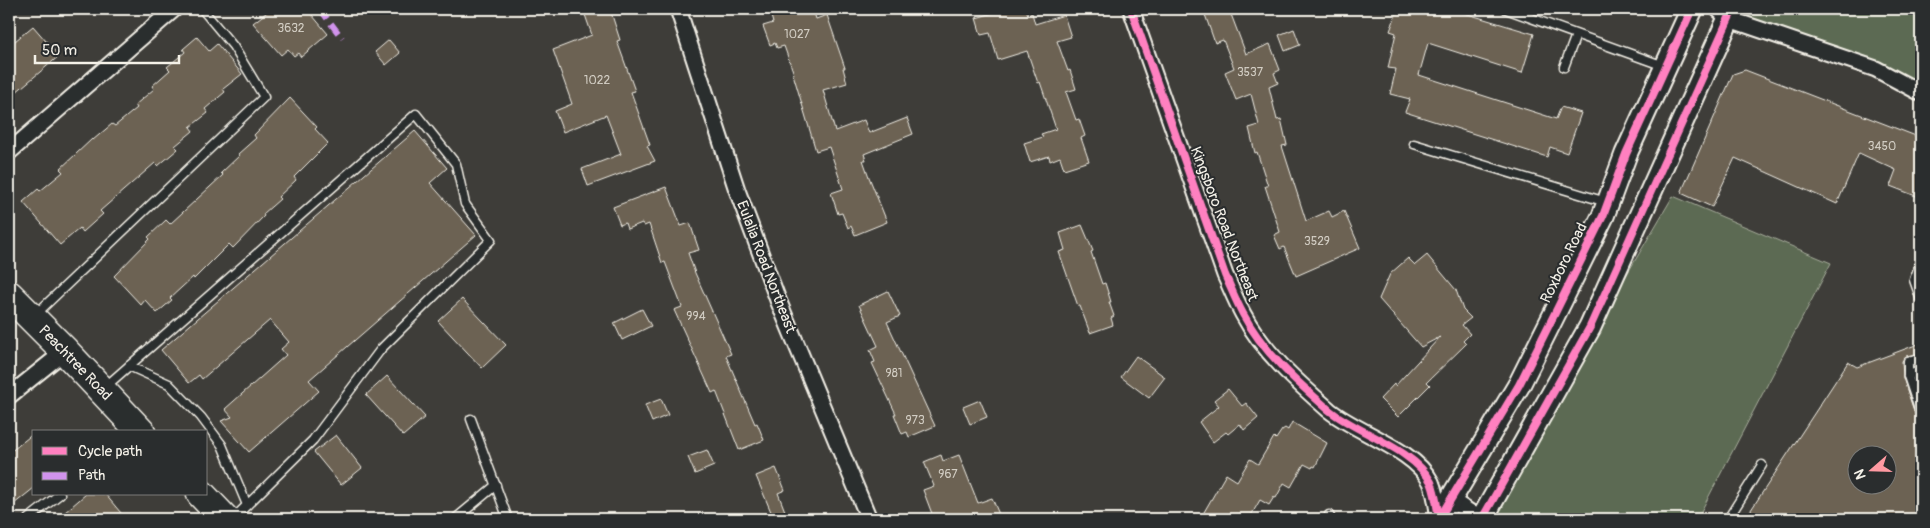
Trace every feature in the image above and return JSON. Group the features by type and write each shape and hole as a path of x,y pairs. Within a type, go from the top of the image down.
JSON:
{"highway":[{"name":"Peachtree Road","path":"9,295 139,430"},
{"path":"205,496 236,512"}],"main road":[{"name":"Roxboro Road","path":"1439,519 1519,385 1608,202 1626,154 1692,9"},
{"path":"1481,519 1590,327 1727,12"}],"street":[{"path":"9,152 174,9"},
{"name":"Eulalia Road Northeast","path":"678,9 737,190 774,291 869,519"},
{"name":"Kingsboro Road Northeast","path":"1131,9 1226,275 1244,315 1268,350 1298,382 1332,412 1418,465 1430,480 1436,494 1439,519"},
{"path":"1727,12 1876,70 1921,93"},
{"path":"9,396 64,351"},
{"path":"1451,500 1481,519"}],"lane":[{"path":"32,318 264,97 232,46 202,9"},
{"path":"1506,9 1666,67"},
{"path":"1564,67 1576,34"},
{"path":"101,390 416,114 456,164 465,204 491,240 381,349 313,440 236,512 232,519"},
{"path":"1414,144 1608,202"},
{"path":"1921,261 1914,280 1921,300"},
{"path":"1921,358 1908,361 1908,376 1921,415"},
{"path":"129,366 169,384 201,417 222,445 236,512"},
{"path":"1908,376 1921,370"},
{"path":"471,419 508,519"},
{"path":"1728,519 1762,465"},
{"path":"456,519 496,485"},
{"path":"28,519 57,496"}],"green space":[{"path":"1732,9 1921,9 1921,93 1729,19"},
{"path":"1673,196 1831,263 1697,519 1483,519"}],"building":[{"path":"271,9 307,9 328,34 301,57 298,53 294,56 288,49 281,55 253,23"},
{"path":"583,9 610,9 620,40 617,41 635,91 631,92 650,145 647,146 655,161 588,186 582,169 621,154 606,115 563,132 555,111 572,104 553,50 592,35"},
{"path":"792,9 813,9 816,19 827,15 845,68 843,68 847,83 823,90 835,131 864,120 869,133 907,118 913,134 864,154 866,160 863,160 887,222 855,235 851,226 848,228 842,213 838,214 831,193 843,189 829,147 816,151 784,46 777,48 775,43 770,45 763,26 773,23 771,16"},
{"path":"1007,9 1026,9 1028,15 1032,13 1035,24 1064,15 1071,37 1057,41 1076,89 1066,92 1076,120 1079,119 1085,136 1081,138 1089,161 1064,169 1060,157 1050,161 1049,156 1030,162 1024,143 1043,137 1041,134 1056,129 1040,82 1038,83 1027,51 998,60 990,33 981,35 976,18"},
{"path":"1203,9 1229,9 1246,54 1270,44 1280,70 1274,73 1278,83 1269,87 1277,120 1281,119 1287,145 1282,146 1306,221 1329,211 1332,217 1344,211 1360,248 1296,276 1284,247 1280,249 1274,235 1280,232 1265,186 1268,186 1257,152 1255,153 1249,128 1259,125 1251,94 1236,100 1225,72 1234,68 1223,40 1215,43"},
{"path":"1398,9 1451,9 1534,34 1522,73 1428,43 1419,75 1556,119 1561,107 1581,113 1567,153 1550,147 1547,157 1405,112 1410,99 1390,94 1396,69 1388,68 1396,33 1390,31"},
{"path":"33,26 59,56 9,98 9,46"},
{"path":"1294,29 1300,45 1285,51 1279,35"},
{"path":"197,37 209,51 217,44 242,74 223,89 225,92 205,109 208,113 190,127 193,131 175,146 178,149 158,166 155,163 100,211 103,214 83,232 80,228 60,245 23,202 63,172 60,169 92,139 112,124 115,126 137,108 135,105 154,89 152,86 170,70 167,67 185,52 183,49"},
{"path":"389,40 400,53 386,65 375,52"},
{"path":"1745,70 1921,138 1921,198 1890,186 1896,170 1859,153 1837,204 1735,158 1712,207 1681,193 1733,74"},
{"path":"290,98 317,127 315,129 328,143 294,177 296,180 278,197 280,199 263,214 264,216 233,248 229,244 194,279 193,277 170,298 172,300 157,313 145,300 141,305 114,276 150,239 148,237 166,220 170,224 223,175 221,173 256,138 254,135"},
{"path":"415,131 447,168 430,183 476,235 309,380 319,391 249,452 221,421 232,417 225,409 286,355 281,349 289,342 270,320 202,379 199,375 189,383 161,350"},
{"path":"666,187 681,226 690,223 699,250 688,253 731,354 726,356 755,424 757,423 764,440 739,450 716,391 712,393 674,310 682,307 665,262 662,263 649,224 644,226 642,223 627,229 625,223 620,225 613,207"},
{"path":"1082,225 1093,251 1091,252 1102,284 1105,283 1114,316 1111,318 1113,325 1090,333 1080,306 1078,306 1059,252 1065,250 1060,233"},
{"path":"1427,255 1456,290 1463,310 1471,318 1462,325 1470,334 1463,341 1466,344 1427,382 1430,385 1398,417 1380,399 1394,384 1395,386 1440,337 1421,347 1379,299 1390,274 1408,258 1415,265"},
{"path":"888,291 900,316 887,322 935,426 909,437 907,432 902,434 894,414 896,414 872,363 875,362 870,350 878,346 859,305"},
{"path":"462,299 506,345 482,368 438,321"},
{"path":"642,309 651,326 622,340 614,323"},
{"path":"1921,343 1921,353 1906,356 1902,361 1903,378 1916,417 1921,420 1921,519 1745,519 1848,362 1857,367"},
{"path":"1136,356 1165,377 1149,398 1121,377"},
{"path":"387,376 425,417 403,436 366,395"},
{"path":"1228,389 1242,406 1246,403 1258,418 1244,430 1240,424 1228,434 1226,432 1213,442 1199,422 1219,406 1214,400"},
{"path":"661,399 668,415 652,422 645,405"},
{"path":"980,400 987,417 970,424 963,407"},
{"path":"1292,422 1327,443 1315,467 1313,466 1312,468 1304,464 1291,487 1284,483 1276,498 1274,497 1269,505 1260,500 1249,519 1200,519 1226,474 1237,481 1250,459 1258,464 1274,437 1276,439 1285,428 1288,430"},
{"path":"32,435 32,490 9,508 9,453"},
{"path":"336,435 362,468 341,485 314,452"},
{"path":"707,450 714,466 695,474 688,457"},
{"path":"941,455 943,461 959,455 978,503 992,498 1001,519 934,519 923,490 934,486 924,462"},
{"path":"776,468 785,490 778,493 788,519 774,519 756,476"},
{"path":"84,496 107,496 126,519 57,519"}],"marked path":[{"path":"320,9 342,38"}],"cycle path":[{"path":"1131,9 1225,275 1240,309 1251,328 1282,366 1329,410 1399,451 1423,470 1433,487 1439,519"},
{"path":"1439,519 1519,385 1556,311 1603,216 1626,154 1692,9"},
{"path":"1482,519 1590,327 1733,9"}]}
